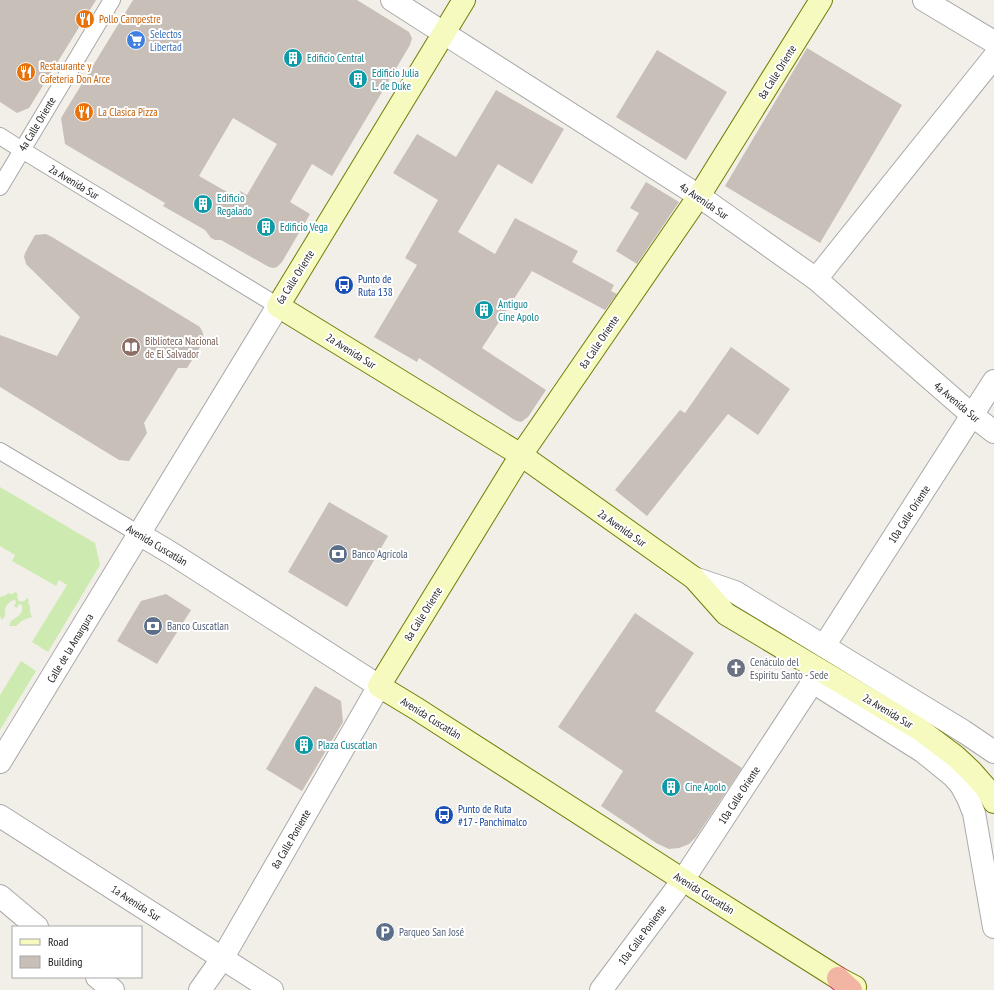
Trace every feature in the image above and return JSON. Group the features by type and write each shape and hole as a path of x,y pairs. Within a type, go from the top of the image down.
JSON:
{"main road":[{"name":"6a Calle Oriente","path":"278,306 464,0"},
{"name":"8a Calle Oriente","path":"379,686 521,455 699,196 822,0"},
{"name":"2a Avenida Sur","path":"278,306 521,455 694,578 726,614 817,676 919,729 972,771 986,788 994,802"},
{"name":"Avenida Cuscatlán","path":"379,686 418,709 844,984 860,990"}],"street":[{"name":"4a Calle Oriente","path":"0,187 112,0"},
{"name":"4a Avenida Sur","path":"392,0 699,196 816,279 972,415 994,432"},
{"path":"924,0 994,42"},
{"path":"816,279 994,57"},
{"name":"2a Avenida Sur","path":"0,136 278,306"},
{"name":"6a Calle Oriente","path":"139,534 278,306"},
{"name":"10a Calle Oriente","path":"824,646 994,381"},
{"name":"Avenida Cuscatlán","path":"0,451 139,534 379,686"},
{"name":"Calle de la Amargura","path":"0,762 139,534"},
{"name":"2a Avenida Sur","path":"694,578 735,592 956,727 994,752"},
{"name":"2a Avenida Sur","path":"817,676 922,751 961,785 974,813 994,927"},
{"name":"10a Calle Oriente","path":"683,880 817,676"},
{"name":"8a Calle Poniente","path":"200,990 222,959 379,686"},
{"name":"1a Avenida Sur","path":"0,816 272,990"},
{"name":"10a Calle Poniente","path":"601,990 683,880"},
{"path":"0,896 36,926"},
{"path":"98,978 113,990"}],"green space":[{"path":"0,487 95,543 100,565 48,652 32,642 67,585 59,580 56,586 12,561 15,555 0,546"},
{"path":"15,592 18,594 17,597 19,601 23,601 27,598 29,600 28,603 32,617 23,620 16,626 9,626 11,621 18,617 21,613 22,605 19,604 17,608 14,606 16,603 15,600 11,601 6,606 5,616 2,620 0,616 0,597 8,593 12,594"},
{"path":"21,661 36,671 0,730 0,695"}],"building":[{"name":"Restaurante y Cafeteria Don Arce","path":"0,0 96,0 29,108 17,113 0,102"},
{"path":"133,0 357,0 409,32 412,38 410,45 332,176 312,164 290,202 310,214 282,262 277,267 273,268 221,240 211,238 205,230 163,206 165,203 65,144 61,118","holes":["233,118 277,144 247,195 240,191 236,197 199,176"]},
{"path":"807,48 902,105 820,243 725,186"},
{"path":"657,50 727,92 686,160 616,117"},
{"path":"496,90 564,129 532,184 498,164 458,232 495,254 515,218 578,251 572,262 614,285 611,291 617,294 605,310 532,271 482,348 546,390 528,417 521,422 513,419 419,358 417,362 374,337 417,265 405,258 438,200 393,173 417,134 456,157"},
{"path":"646,182 679,202 637,264 616,251 639,213 630,208"},
{"name":"Biblioteca Nacional de El Salvador","path":"46,234 200,327 203,333 204,341 187,368 178,368 144,423 147,433 129,461 119,460 0,387 0,335 57,356 80,317 26,264 24,257 25,253 35,235"},
{"path":"731,347 790,389 758,435 728,414 647,516 615,490 680,410 685,413"},
{"name":"Banco Agrícola","path":"329,502 388,536 347,607 288,572"},
{"name":"Banco Cuscatlan","path":"166,594 191,610 157,664 117,641 141,601"},
{"path":"635,613 694,653 655,711 742,768 696,837 689,844 679,848 669,849 656,843 601,806 623,771 558,727"},
{"name":"Plaza Cuscatlan","path":"315,686 341,701 343,722 302,791 266,769"}],"place":[{"name":"Pollo Campestre","path":"85,19"},
{"name":"Selectos Libertad","path":"136,40"},
{"name":"Edificio Central","path":"293,58"},
{"name":"Restaurante y Cafeteria Don Arce","path":"26,72"},
{"name":"Edificio Julia L. de Duke","path":"358,79"},
{"name":"La Clasica Pizza","path":"84,112"},
{"name":"Edificio Regalado","path":"203,204"},
{"name":"Edificio Vega","path":"266,227"},
{"name":"Punto de Ruta 138","path":"344,285"},
{"name":"Antiguo Cine Apolo","path":"484,310"},
{"name":"Biblioteca Nacional de El Salvador","path":"131,347"},
{"name":"Banco Agrícola","path":"338,554"},
{"name":"Banco Cuscatlan","path":"153,626"},
{"name":"Cenáculo del Espiritu Santo - Sede","path":"736,668"},
{"name":"Plaza Cuscatlan","path":"304,745"},
{"name":"Cine Apolo","path":"671,787"},
{"name":"Punto de Ruta #17 - Panchimalco","path":"444,815"},
{"name":"Parqueo San José","path":"385,932"}]}
